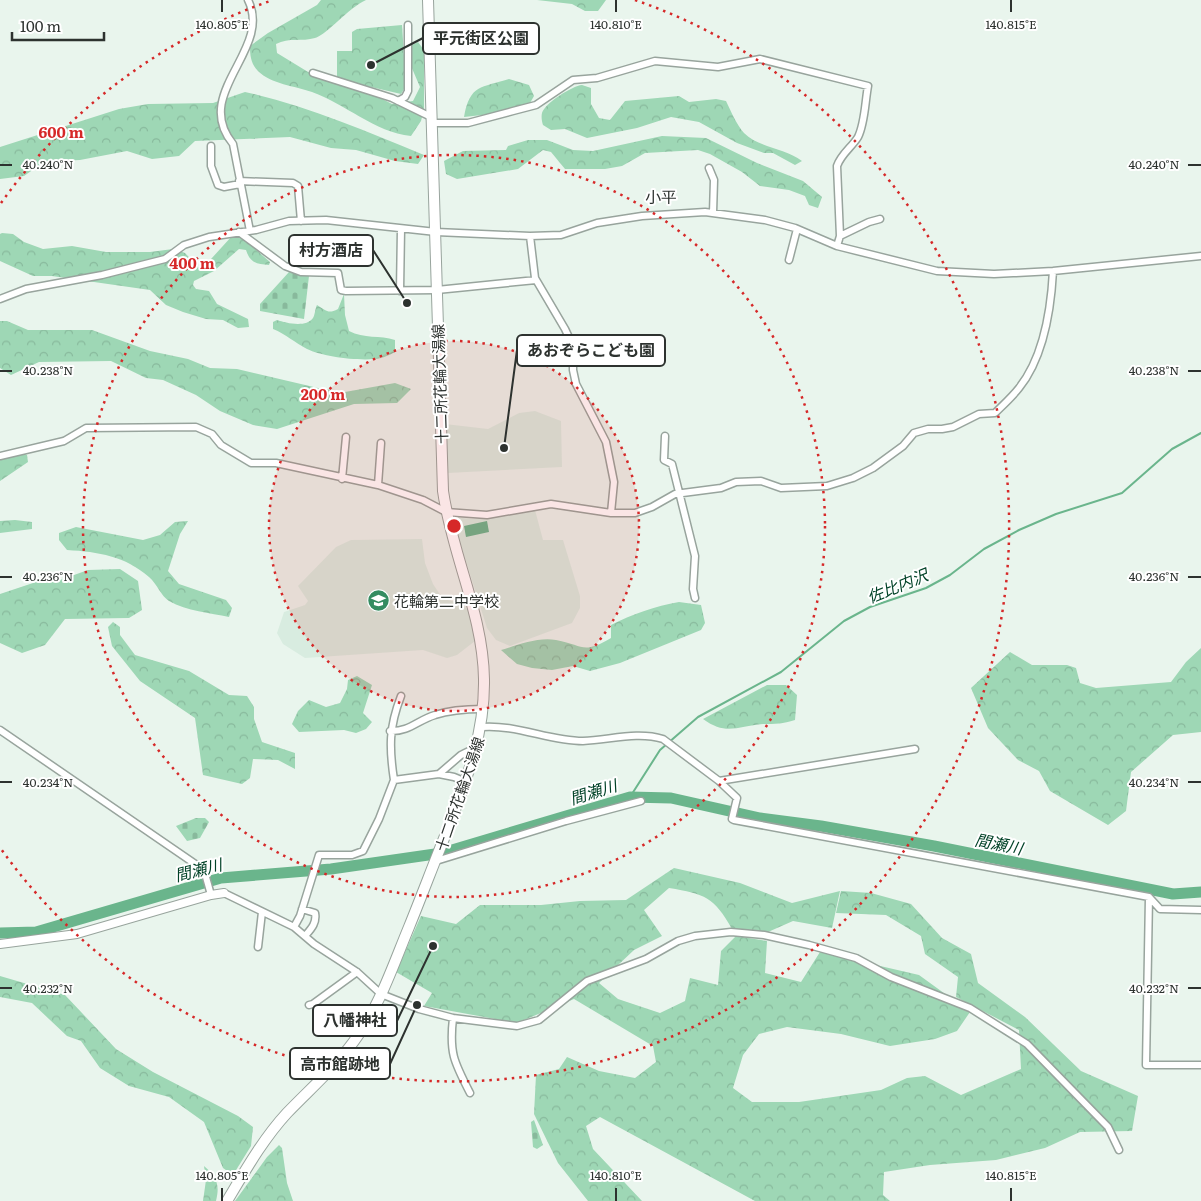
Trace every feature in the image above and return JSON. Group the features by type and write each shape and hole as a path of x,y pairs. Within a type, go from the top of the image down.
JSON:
{"main road":[{"name":"十二所花輪大湯線","path":"227,1201 254,1157 274,1130 325,1076 358,1036 381,994 437,860 466,782 481,727 483,709 482,647 478,620 446,512 439,389 428,0"}],"street":[{"path":"248,0 252,7 252,35 225,88 221,121 226,135 233,144 250,231"},
{"path":"398,101 405,97 408,91 408,25"},
{"path":"313,73 398,101 431,120 468,123 536,105 574,80 597,78 654,61 718,67 760,59 868,86 863,119 858,136 839,159 837,166 840,236 837,246"},
{"path":"211,146 211,166 218,185 224,187 240,182 294,183 298,186 301,221"},
{"path":"709,168 714,180 713,213"},
{"path":"0,299 26,289 102,275 165,259 184,245 209,236 250,231 301,221 326,220 436,232 530,236 561,235 597,223 642,216 705,212 765,220 797,229 837,246 937,271 994,274 1052,271 1201,256"},
{"path":"840,236 869,222 880,219"},
{"path":"400,291 401,229"},
{"path":"789,260 797,229"},
{"path":"239,232 285,266 301,272 338,274 341,290 437,290 536,280"},
{"path":"530,236 536,280 565,329 572,346 573,370 576,384 606,442 614,482 611,513"},
{"path":"0,456 64,441 86,428 196,427 212,434 221,445 251,463 276,464 378,485 423,500 446,512 487,515 552,504 611,513 635,514 679,493 721,488 736,482 761,481 781,488 827,486 853,478 873,468 903,446 914,433 928,429 947,428 979,414 995,413 1020,387 1038,350 1052,304 1052,271"},
{"path":"665,436 664,460 672,464 695,556 693,589 695,598"},
{"path":"342,479 346,437"},
{"path":"378,485 381,443"},
{"path":"294,927 302,909 319,856 352,856 363,852 379,819 394,780 390,756 390,731 392,719 402,696"},
{"path":"390,731 402,731 433,715 452,711 483,709"},
{"path":"481,727 503,727 582,741 644,735 663,740 719,781 737,798 732,819 1149,896 1160,909 1201,910"},
{"path":"0,730 204,870 210,892"},
{"path":"439,774 460,755 476,748"},
{"path":"719,781 914,750"},
{"path":"394,780 439,774 454,776 466,782"},
{"path":"437,860 566,821 641,801"},
{"path":"0,944 77,934 210,892 224,893 294,927 357,972 381,994 419,1009 453,1018 516,1026 539,1020 587,981 646,959 678,941 695,936 731,932 764,935 856,958 891,977 970,1008 1027,1044 1108,1127 1120,1150"},
{"path":"1149,896 1146,1065 1201,1065"},
{"path":"302,909 315,913 316,917 315,922 305,936"},
{"path":"258,947 262,912"},
{"path":"309,1005 357,972"},
{"path":"453,1018 451,1041 453,1055 457,1069 470,1092"}],"shaded area":[{"path":"535,411 561,421 562,467 448,473 445,424 488,429 519,413"},
{"name":"花輪第二中学校","path":"535,510 543,540 563,540 580,596 580,608 572,623 510,646 496,640 487,628 452,517 473,519"},
{"path":"487,521 489,532 466,537 464,526"},
{"name":"花輪第二中学校","path":"422,539 425,563 433,584 443,599 461,603 468,610 475,641 457,655 447,658 423,650 305,658 283,644 277,633 284,612 305,605 308,601 298,586 336,547 351,540"}],"green space":[{"path":"321,0 366,0 352,9 320,36 276,44 277,53 313,75 361,88 392,104 413,101 420,87 411,66 412,45 418,42 424,50 424,109 421,121 411,136 385,129 312,92 270,79 258,71 252,63 250,46 268,33 317,5"},
{"path":"537,0 606,0 598,11 585,11 572,4"},
{"path":"402,25 406,86 401,94 337,79 337,51 352,51 352,32 357,29"},
{"path":"509,79 529,85 534,96 530,103 491,114 464,117 473,93 484,86"},
{"path":"582,85 591,88 591,104 599,118 610,120 625,101 679,96 689,102 716,99 726,101 739,126 750,138 788,153 802,161 795,165 773,153 764,153 737,143 699,122 671,117 637,128 587,138 565,129 551,130 543,125 542,113 544,109 553,100"},
{"path":"245,92 291,104 358,128 424,155 418,164 395,161 356,150 331,148 290,137 195,141 179,156 152,159 127,151 80,160 44,162 24,176 0,179 0,147 119,109 148,104 213,103"},
{"path":"662,136 706,138 757,163 803,181 822,197 818,208 809,205 805,196 789,190 760,186 742,172 710,154 698,150 645,153 622,166 605,169 565,169 551,152 543,150 518,169 457,179 446,174 444,161 463,151 506,150 508,146 528,140 547,140 573,150 593,151"},
{"path":"0,234 13,234 24,242 43,249 72,246 106,252 150,252 173,249 185,253 201,270 232,236 239,235 270,262 269,265 254,262 246,250 239,249 214,271 194,281 193,285 196,289 209,291 217,304 248,319 249,327 238,328 223,320 206,319 166,305 150,290 52,276 33,276 0,261"},
{"path":"289,272 309,276 304,319 260,311 260,304"},
{"path":"344,294 345,315 349,331 360,335 395,340 395,352 383,358 374,359 333,356 307,349 273,329 273,322 277,320 296,324 310,321 314,317 317,305 328,311 338,309"},
{"path":"0,321 7,321 28,330 92,330 150,351 188,359 210,368 237,369 318,388 345,392 395,383 411,389 397,403 354,404 277,429 253,425 220,411 196,395 163,380 146,378 111,361 39,362 11,375 0,368"},
{"path":"23,453 27,455 28,462 0,481 0,459"},
{"path":"0,521 32,522 32,529 0,533"},
{"path":"188,521 180,534 168,571 179,584 226,600 232,608 229,617 183,607 169,601 149,577 131,564 111,556 67,550 59,540 59,533 76,527 143,540 160,535 175,522"},
{"path":"120,569 138,581 142,610 129,618 65,619 45,645 22,653 0,643 0,594 39,581 60,580 88,570"},
{"path":"679,602 701,605 705,623 701,630 620,663 590,671 573,666 552,670 532,668 517,664 501,650 528,642 549,639 583,647 594,646 611,638 611,625 644,611"},
{"path":"113,622 120,627 120,635 135,655 189,671 229,695 247,696 254,707 254,719 262,742 295,753 295,769 278,760 253,759 250,778 242,784 203,775 195,718 140,681 112,646 108,627"},
{"path":"1201,648 1201,732 1173,735 1131,772 1126,811 1108,825 1050,791 1039,771 1018,760 988,728 971,688 1010,652 1032,665 1067,665 1076,668 1080,683 1096,688 1171,682 1186,662"},
{"path":"357,676 372,685 363,713 372,722 366,729 356,733 344,730 299,732 292,724 298,711 309,700 326,707 340,703 347,689 348,680"},
{"path":"767,685 786,685 797,695 795,720 779,724 763,724 726,729 703,719"},
{"path":"196,818 205,818 209,822 200,838 187,841 176,826"},
{"path":"674,868 740,883 792,903 840,891 832,928 793,921 768,932 732,929 720,910 707,899 692,892 669,888 644,910 662,936 634,950 599,983 618,999 660,1013 685,1001 690,978 718,985 721,951 736,936 767,941 765,973 801,982 820,952 919,975 970,1012 957,1031 935,1039 890,1046 841,1034 787,1027 759,1034 743,1055 733,1088 752,1102 799,1102 881,1090 907,1078 925,1076 961,1095 1021,1069 1019,1030 956,997 958,977 925,954 921,936 886,915 836,913 841,891 871,893 911,904 942,938 971,954 978,983 1025,1017 1081,1071 1138,1096 1132,1131 1080,1132 1045,1148 996,1160 930,1165 884,1172 883,1195 890,1201 755,1201 600,1117 586,1126 593,1149 642,1201 588,1201 558,1163 534,1114 536,1075 559,1069 567,1057 599,1071 635,1078 656,1062 653,1046 574,999 517,1023 424,1006 432,993 396,972 421,916 456,924 480,905 541,905 580,901 626,900"},
{"path":"0,976 65,995 116,1049 153,1072 238,1116 253,1127 251,1146 233,1175 223,1168 204,1122 169,1097 129,1086 100,1068 81,1041 67,1036 32,1003 0,997"},
{"path":"534,1120 543,1145 537,1149 533,1147 531,1122"},
{"path":"279,1145 282,1148 287,1183 293,1201 235,1201 267,1157"},
{"path":"204,1166 215,1178 218,1190 216,1201 203,1201 206,1180"}],"waterway":[{"name":"佐比内沢","path":"630,797 660,750 698,717 781,672 844,621 870,607 926,588 950,575 984,549 1019,530 1056,514 1122,493 1172,449 1201,433"},
{"name":"間瀬川","path":"0,933 36,932 221,878 331,869 442,853 630,797 671,798 760,818 821,826 934,846 1173,894 1201,892"}],"place":[{"name":"平元街区公園","path":"371,65"},
{"name":"村方酒店","path":"407,303"},
{"name":"あおぞらこども園","path":"504,448"},
{"name":"花輪第二中学校","path":"378,600"},
{"name":"八幡神社","path":"433,946"},
{"name":"高市館跡地","path":"417,1005"}],"district":[{"name":"小平","path":"661,196"}]}
